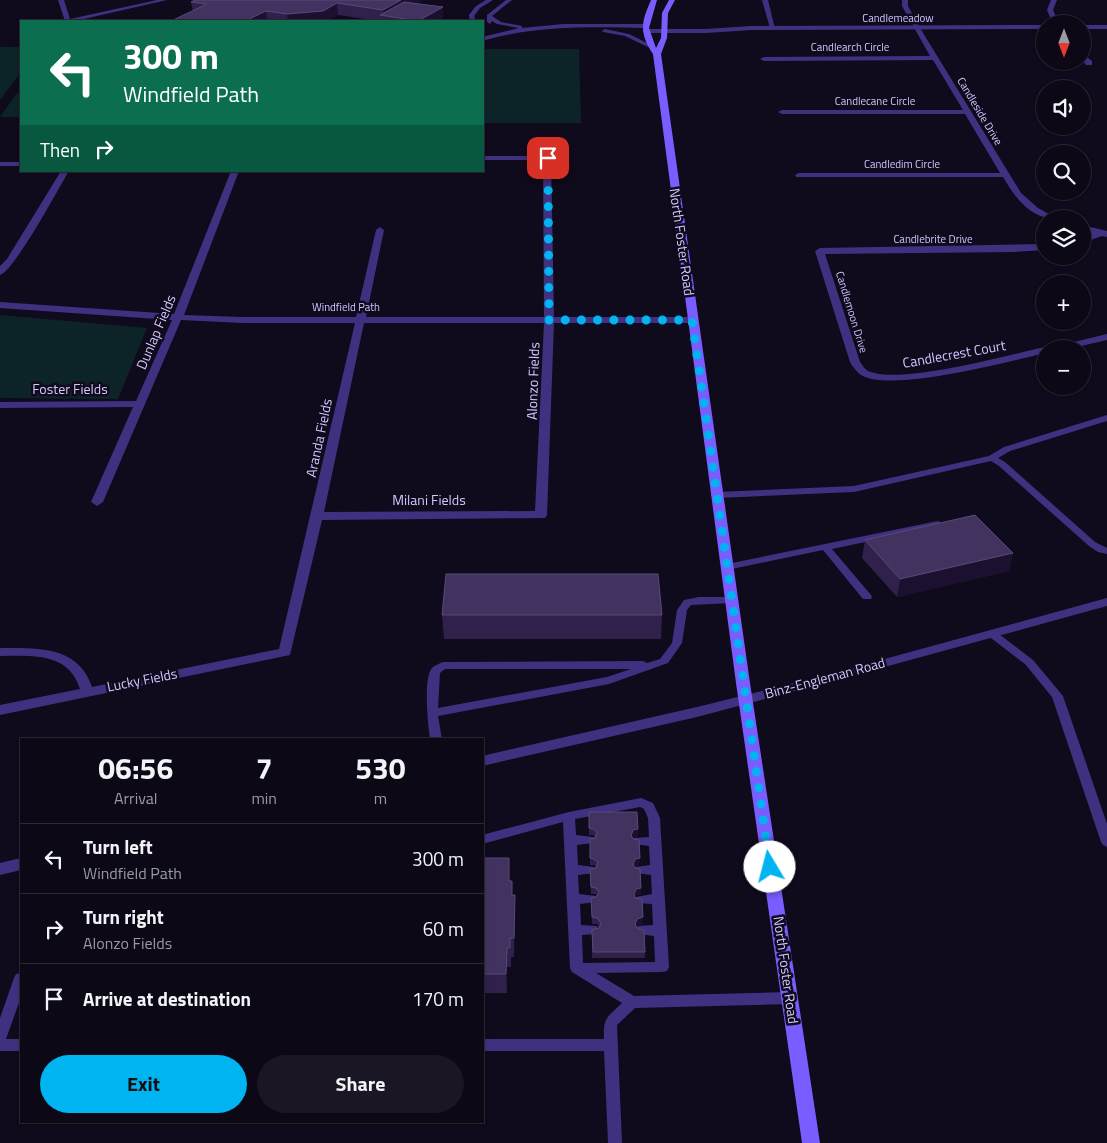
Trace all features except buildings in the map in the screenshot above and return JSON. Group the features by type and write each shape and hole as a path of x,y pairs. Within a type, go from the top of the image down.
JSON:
{"main road":[{"path":"646,28 654,0"},
{"name":"North Foster Road","path":"655,51 664,38 666,13 672,0"},
{"name":"North Foster Road","path":"646,28 646,38 655,51 727,567 811,1143"}],"street":[{"path":"765,0 773,28"},
{"name":"Candleside Drive","path":"905,0 904,6 1018,195 1036,210"},
{"path":"1052,15 1050,10 1054,0"},
{"path":"1091,27 1107,27"},
{"name":"Candlemeadow","path":"646,28 1036,28"},
{"name":"Candlearch Circle","path":"764,59 935,58"},
{"name":"Candlecane Circle","path":"782,112 968,112"},
{"name":"Alonzo Fields","path":"484,158 548,158 549,320 541,515"},
{"path":"0,164 20,164"},
{"path":"0,272 11,260 64,172"},
{"name":"Dunlap Fields","path":"97,502 178,317 234,172"},
{"name":"Candledim Circle","path":"799,175 1006,175"},
{"name":"Aranda Fields","path":"285,652 380,230"},
{"path":"1091,230 1104,234"},
{"path":"1091,238 1104,234"},
{"name":"Candlebrite Drive","path":"820,251 1014,250 1036,248"},
{"name":"Candlemoon Drive","path":"820,251 855,362 858,368 868,375"},
{"name":"Windfield Path","path":"0,305 178,317 360,320 692,320"},
{"path":"1091,341 1107,338"},
{"name":"Candlecrest Court","path":"868,375 899,378 1036,352"},
{"name":"Foster Fields","path":"0,405 141,404"},
{"name":"Milani Fields","path":"317,516 541,515"},
{"name":"Binz-Engleman Road","path":"484,761 826,679 1107,602"},
{"path":"0,652 34,652 65,659 79,671 87,691"},
{"name":"Lucky Fields","path":"0,710 285,652"},
{"path":"0,869 20,864"}],"lane":[{"path":"61,0 68,20"},
{"path":"73,20 164,0"},
{"path":"473,20 471,16 478,7 490,0"},
{"path":"489,16 509,0"},
{"path":"489,16 499,23 510,26 646,28"},
{"path":"489,16 490,24 510,37"},
{"path":"484,38 503,33 551,27"},
{"path":"484,44 510,37 565,31 646,28"},
{"path":"605,31 627,35 655,51"},
{"path":"484,33 499,40"},
{"path":"717,495 854,489 992,458 1006,449 1107,418"},
{"path":"992,458 1002,464 1092,544 1107,552"},
{"path":"727,567 938,524"},
{"path":"825,547 867,597"},
{"path":"432,714 609,680 652,665 664,660 677,643 682,610 688,602 732,600"},
{"path":"991,633 1029,662 1057,696 1107,842"},
{"path":"436,738 432,714 435,673 437,669 443,666 652,665"},
{"path":"484,839 569,816 641,802 649,806 654,818 662,967 577,968"},
{"path":"569,816 577,968"},
{"path":"571,840 590,840"},
{"path":"638,841 655,842"},
{"path":"572,870 590,870"},
{"path":"640,870 657,870"},
{"path":"574,899 591,899"},
{"path":"641,900 658,899"},
{"path":"575,930 592,930"},
{"path":"643,930 660,931"},
{"path":"577,968 632,1002 790,998"},
{"path":"0,1038 20,981"},
{"path":"615,1143 610,1023 632,1002"},
{"path":"0,1045 20,1045"},
{"path":"484,1045 611,1046"}],"green space":[{"path":"0,47 20,47 20,73 0,100"},
{"path":"484,49 579,49 581,123 484,123"},
{"path":"17,93 20,93 20,117 0,117"},
{"path":"0,315 147,328 118,399 0,398"}],"route":[{"path":"548,158 549,320 692,320 770,867"}]}
